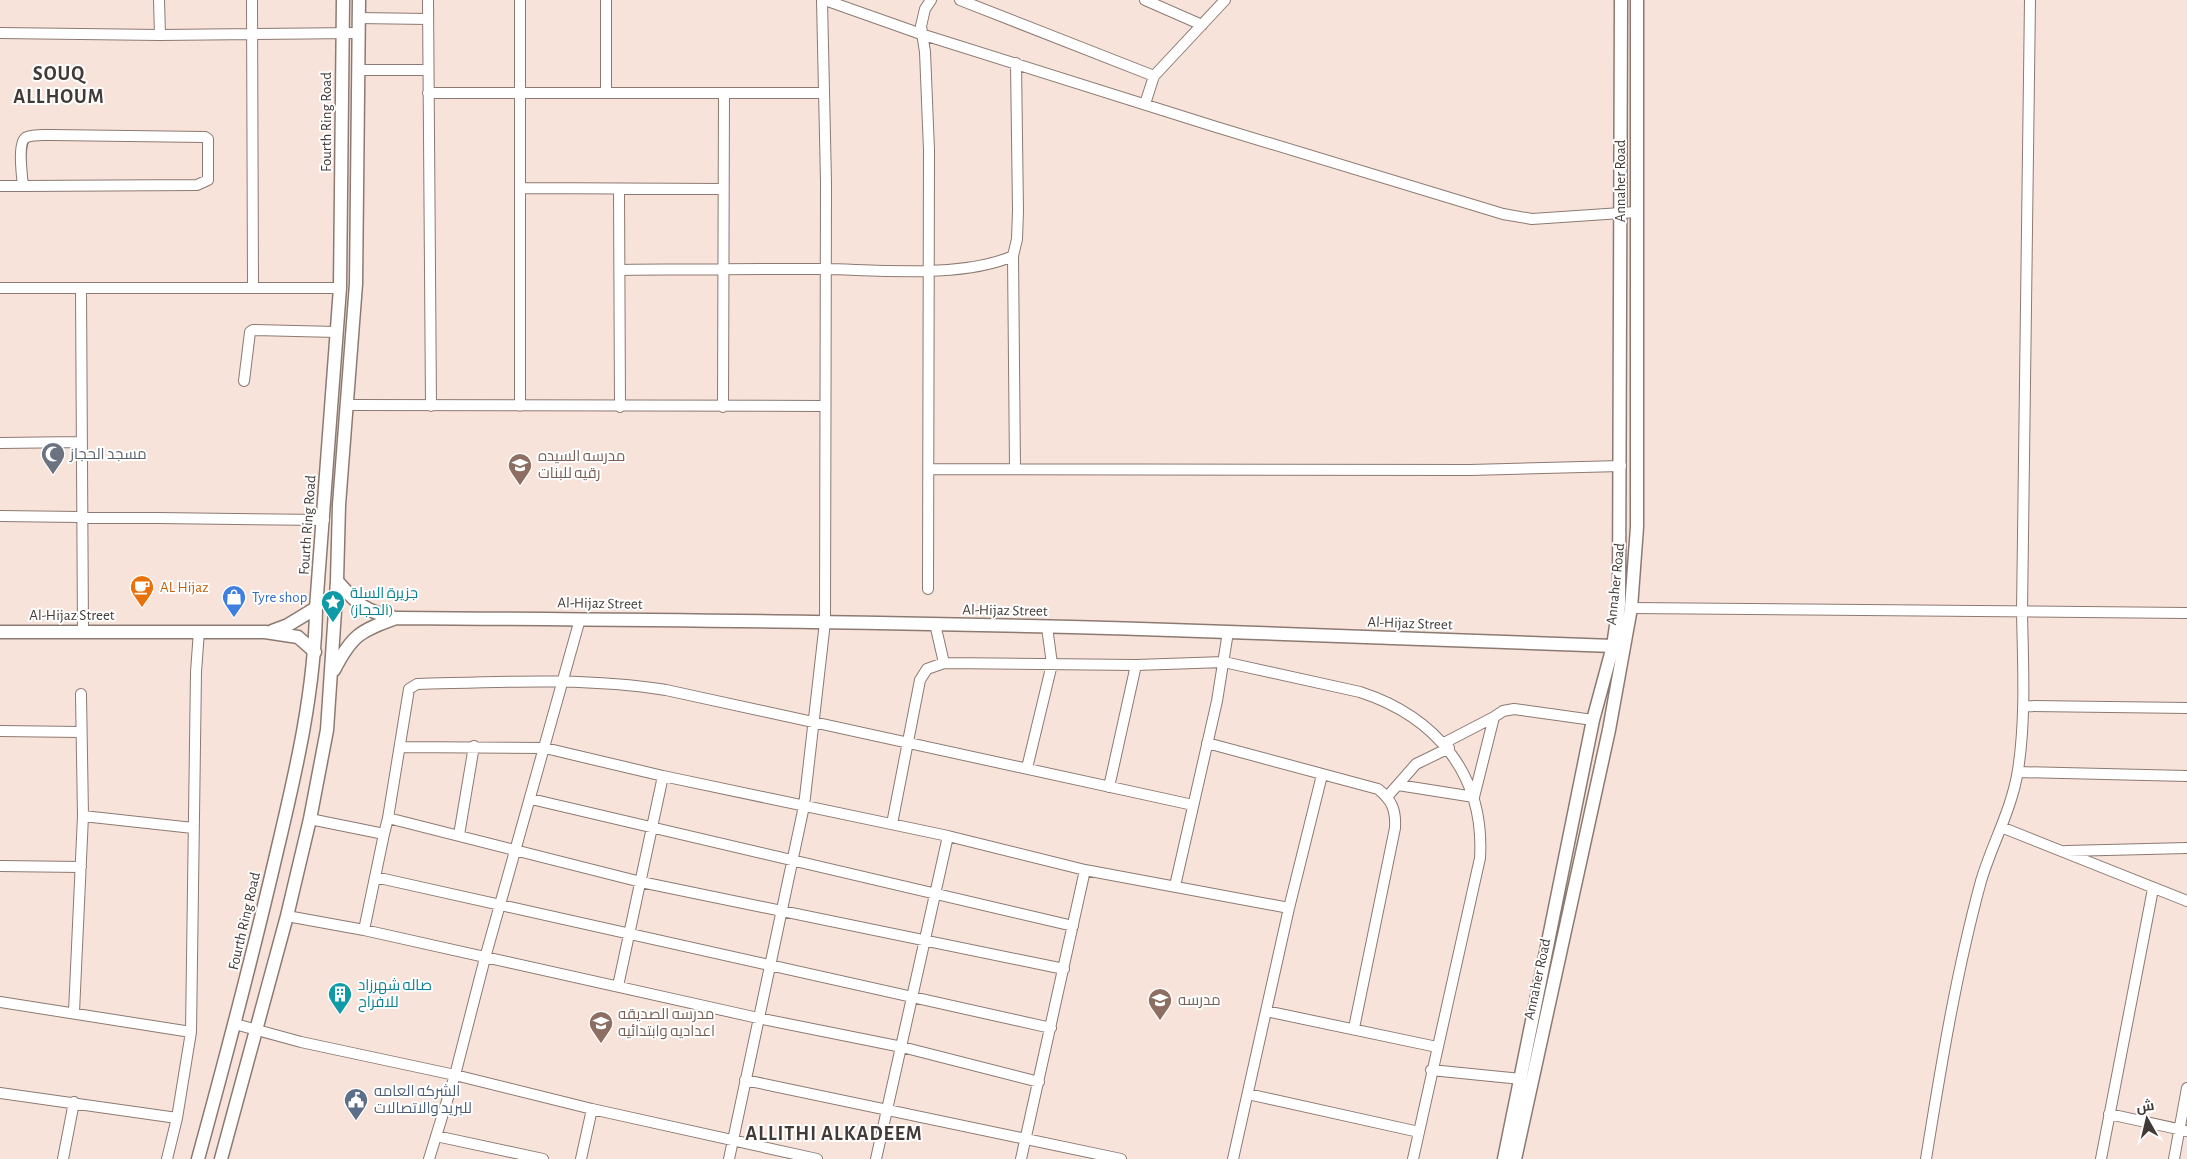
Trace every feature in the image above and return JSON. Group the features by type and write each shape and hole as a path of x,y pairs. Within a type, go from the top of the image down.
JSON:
{"main road":[{"name":"Fourth Ring Road","path":"198,1159 235,1024 294,776 315,652 316,608 340,288 343,0"},
{"name":"Fourth Ring Road","path":"221,1159 287,916 310,819 327,730 338,581 339,505 356,284 359,0"},
{"name":"Annaher Road","path":"1504,1159 1593,720 1613,646 1619,605 1621,466 1621,0"},
{"name":"Annaher Road","path":"1515,1159 1609,730 1631,608 1637,527 1637,0"},
{"name":"Al-Hijaz Street","path":"338,581 364,608 396,618 935,624 1228,632 1613,646"},
{"name":"Al-Hijaz Street","path":"264,632 288,625 316,608"},
{"name":"Al-Hijaz Street","path":"332,673 347,647 364,629 396,618"},
{"name":"Al-Hijaz Street","path":"0,632 264,632 298,637 315,652"}],"street":[{"path":"159,0 160,35"},
{"path":"252,0 253,288"},
{"path":"428,0 431,406"},
{"path":"520,0 520,406"},
{"path":"606,0 606,93"},
{"path":"729,1159 804,806 824,622 826,182 823,93 823,0 921,34 1503,214 1532,219 1636,212"},
{"path":"928,589 929,150 925,52 921,34 922,18 931,0"},
{"path":"960,0 1154,76"},
{"path":"1145,0 1202,25"},
{"path":"1145,104 1154,76 1225,0"},
{"path":"1926,1159 1958,971 1982,879 2018,772 2023,706 2022,612 2030,0"},
{"path":"358,18 428,18"},
{"path":"0,33 160,35 358,34"},
{"path":"1016,63 1018,211 1017,239 1013,256 1016,469"},
{"path":"358,70 428,70"},
{"path":"428,93 823,93"},
{"path":"723,407 724,93"},
{"path":"0,186 22,186 201,185 208,180 209,142 201,136 26,137 21,143 22,186"},
{"path":"520,188 723,189"},
{"path":"619,189 620,406"},
{"path":"620,270 825,269 929,271 997,263 1013,256"},
{"path":"0,288 340,288"},
{"path":"81,289 83,632"},
{"path":"244,381 250,332 254,330 337,332"},
{"path":"347,405 824,406"},
{"path":"0,443 81,442"},
{"path":"929,469 1470,470 1621,466"},
{"path":"0,516 324,520"},
{"path":"1631,608 2187,613"},
{"path":"429,1159 455,1075 485,958 580,619"},
{"path":"935,624 944,663"},
{"path":"1027,768 1052,664 1047,627"},
{"path":"167,1159 177,1118 191,1032 196,672 199,631"},
{"path":"1175,886 1224,662 1228,632"},
{"path":"892,824 922,673 932,666 944,663 1136,665 1224,662 1379,698 1403,710 1447,746 1474,797 1480,825 1480,858 1431,1070 1413,1159"},
{"path":"1110,787 1136,665"},
{"path":"364,930 388,818 409,689 417,684 632,684 814,721 1193,805"},
{"path":"74,1012 83,816 81,694"},
{"path":"2023,706 2187,708"},
{"path":"1387,797 1416,764 1503,711 1514,709 1593,720"},
{"path":"1474,797 1494,717"},
{"path":"0,731 81,732"},
{"path":"1207,743 1378,789 1387,797 1396,816 1395,828 1354,1028"},
{"path":"400,747 474,746 545,748 663,776 948,836 1085,870 1289,908"},
{"path":"458,834 474,746"},
{"path":"2018,772 2187,776"},
{"path":"1233,1159 1289,908 1322,775"},
{"path":"618,986 663,776"},
{"path":"1398,785 1474,797"},
{"path":"531,799 793,862 1073,926"},
{"path":"83,816 194,828"},
{"path":"388,818 458,834 641,882 782,909 1064,970"},
{"path":"310,819 384,834"},
{"path":"2001,827 2187,902"},
{"path":"876,1159 948,836"},
{"path":"2060,851 2187,848"},
{"path":"0,866 81,867"},
{"path":"1021,1159 1040,1082 1085,870"},
{"path":"375,877 1051,1028"},
{"path":"2101,1159 2108,1114 2153,889"},
{"path":"287,916 364,930 758,1018 902,1047 1040,1082"},
{"path":"0,1002 74,1012 191,1032"},
{"path":"1266,1011 1437,1046"},
{"path":"235,1024 592,1109 817,1159"},
{"path":"1431,1070 1521,1079"},
{"path":"745,1080 1121,1159"},
{"path":"2174,1159 2183,1130 2187,1088"},
{"path":"0,1093 177,1118"},
{"path":"1248,1094 1419,1132"},
{"path":"63,1159 74,1102"},
{"path":"581,1159 592,1109"},
{"path":"2108,1114 2183,1130"},
{"path":"436,1136 543,1159"}],"place":[{"name":"مسجد الحجاز","path":"53,475"},
{"name":"مدرسه السيده رقيه للبنات","path":"520,486"},
{"name":"AL Hijaz","path":"142,608"},
{"name":"Tyre shop","path":"234,618"},
{"name":"جزيرة السلة (الحجاز)","path":"333,623"},
{"name":"صاله شهرزاد للافراح","path":"340,1015"},
{"name":"مدرسه","path":"1160,1021"},
{"name":"مدرسه الصديقه اعداديه وابتدائيه","path":"601,1044"},
{"name":"الشركه العامه للبريد والاتصالات","path":"356,1121"}],"district":[{"name":"SOUQ ALLHOUM","path":"59,84"},
{"name":"ALLITHI ALKADEEM","path":"834,1133"}]}
